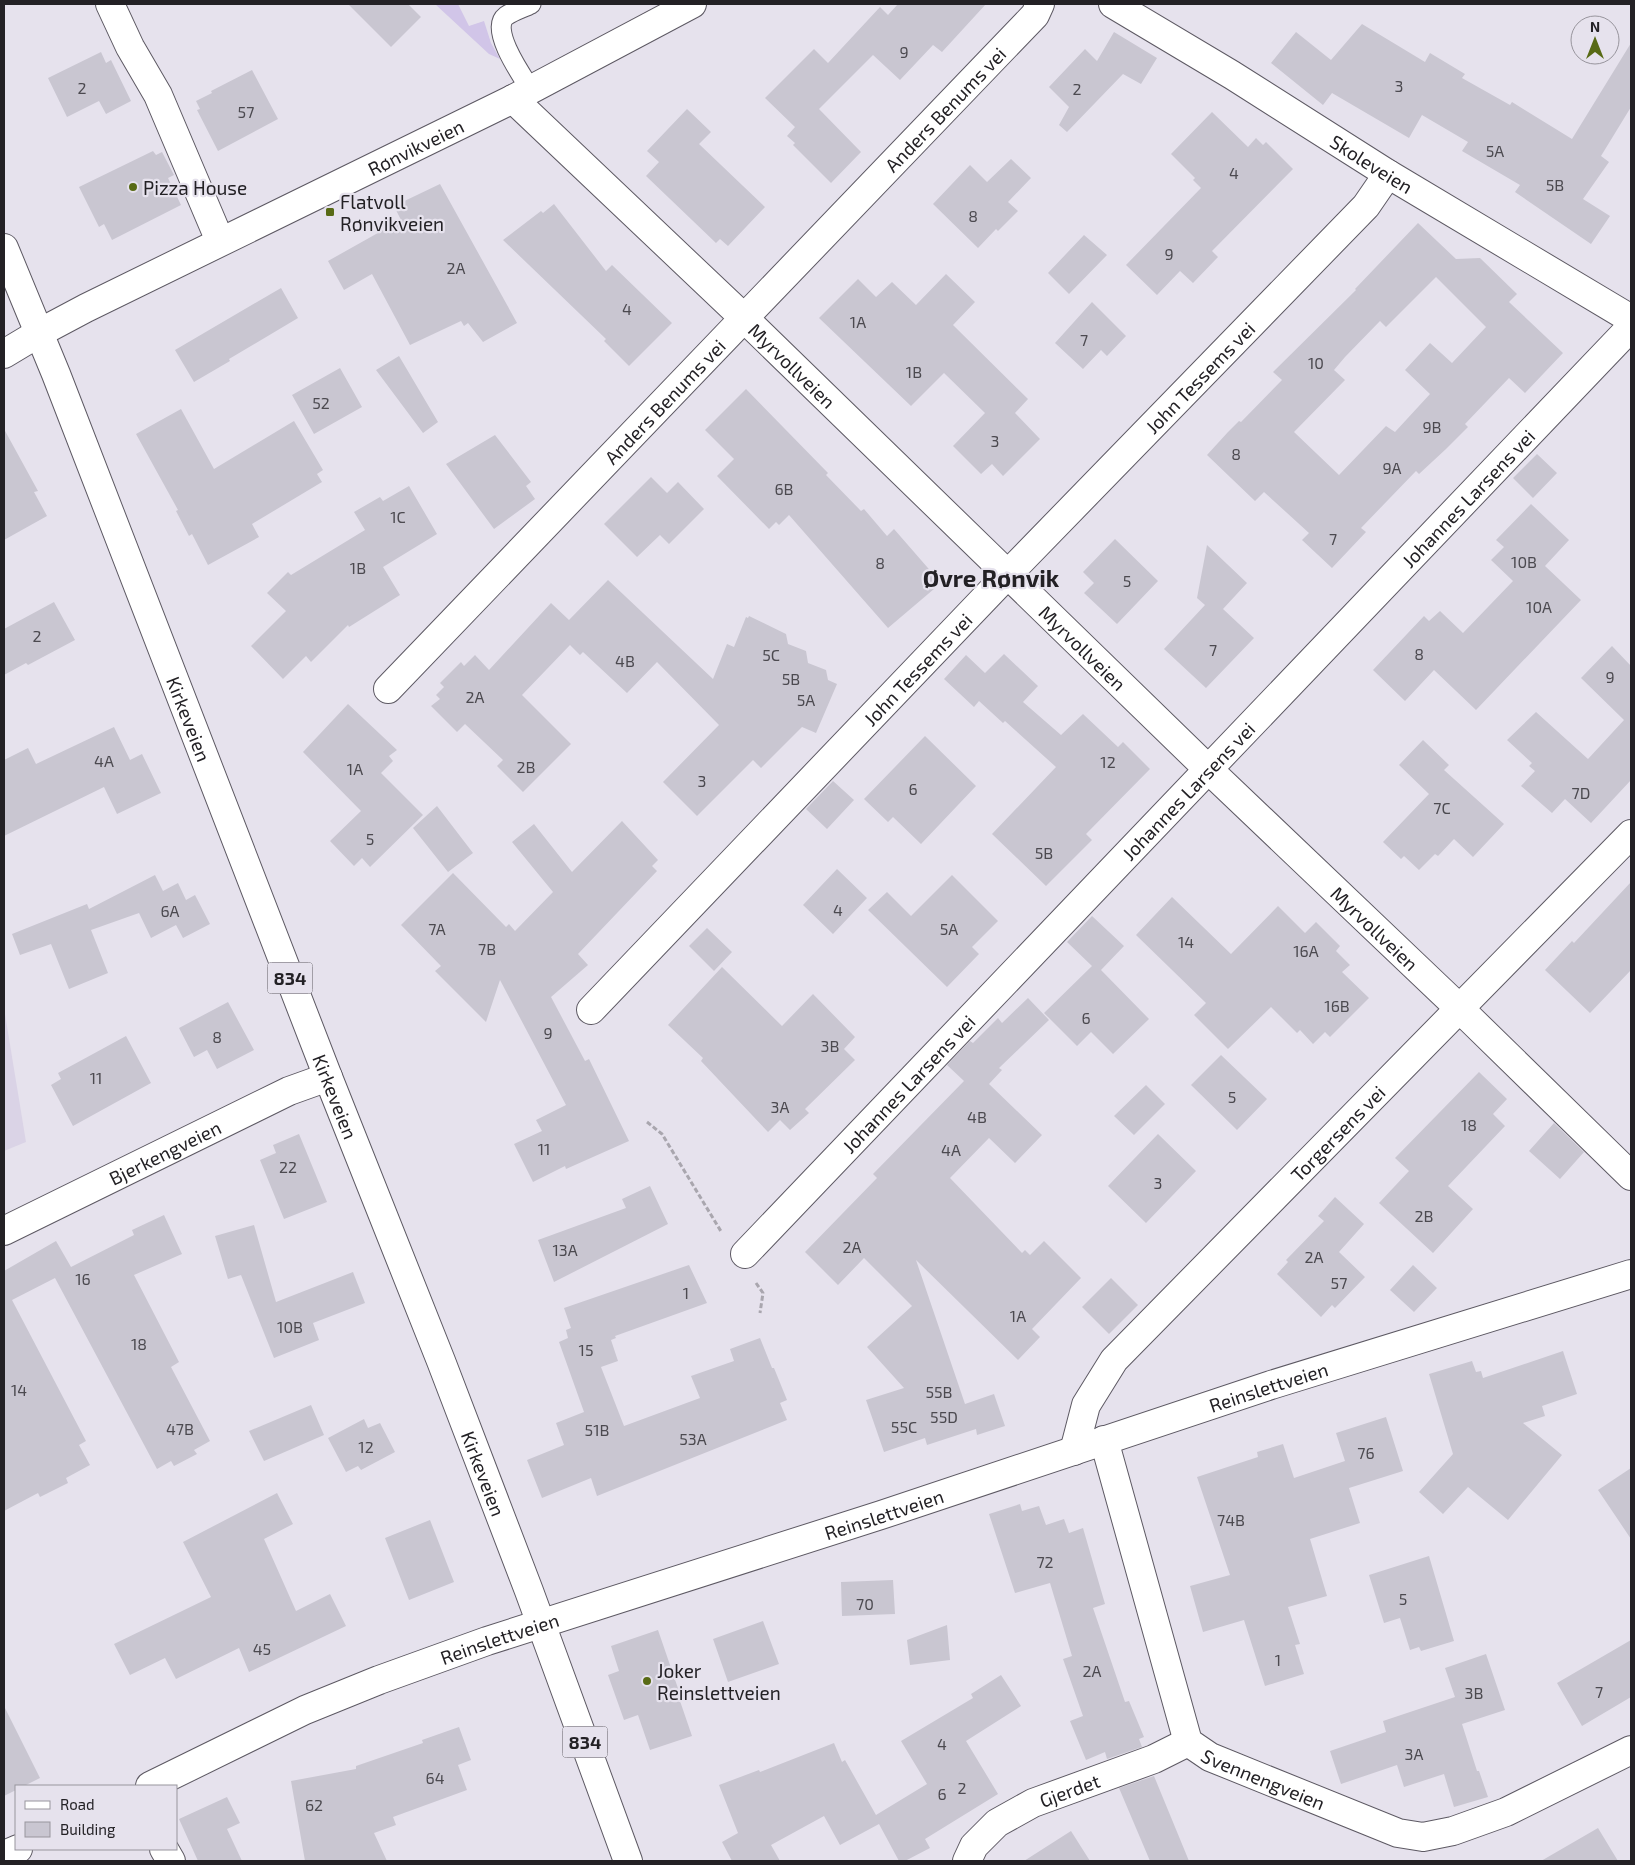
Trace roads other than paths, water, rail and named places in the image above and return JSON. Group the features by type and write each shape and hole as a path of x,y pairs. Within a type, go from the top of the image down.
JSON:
{"street":[{"path":"110,4 130,47 158,95 220,241"},
{"name":"Rønvikveien","path":"4,354 86,308 522,94 692,4"},
{"name":"Anders Benums vei","path":"388,689 1035,15 1040,4"},
{"name":"Skoleveien","path":"1113,4 1232,75 1388,174 1631,319"},
{"name":"Myrvollveien","path":"522,94 744,318 1209,770 1459,1008 1631,1176"},
{"name":"John Tessems vei","path":"591,1010 1008,574 1366,206 1388,174"},
{"name":"834","path":"4,248 39,333"},
{"name":"Johannes Larsens vei","path":"745,1254 1631,327"},
{"name":"Kirkeveien","path":"39,333 328,1077 441,1361 628,1861"},
{"name":"Torgersens vei","path":"1074,1451 1086,1405 1114,1360 1631,834"},
{"name":"Bjerkengveien","path":"4,1231 289,1091 328,1077"},
{"name":"Reinslettveien","path":"152,1785 305,1710 379,1680 540,1623 881,1515 1271,1385 1631,1274"},
{"name":"Svennengveien","path":"1104,1440 1188,1742 1210,1757 1398,1833 1423,1837 1453,1831 1506,1812 1631,1750"},
{"name":"Gjerdet","path":"967,1861 974,1846 997,1823 1033,1803 1154,1760 1188,1742"},
{"path":"4,1855 16,1850"},
{"path":"165,1850 171,1861"}],"lane":[{"path":"522,94 500,25 505,17 531,4"}],"place":[{"name":"Pizza House","path":"133,187"},
{"name":"Flatvoll Rønvikveien","path":"330,212"},
{"name":"Joker Reinslettveien","path":"647,1681"}],"district":[{"name":"Øvre Rønvik","path":"991,577"}]}
